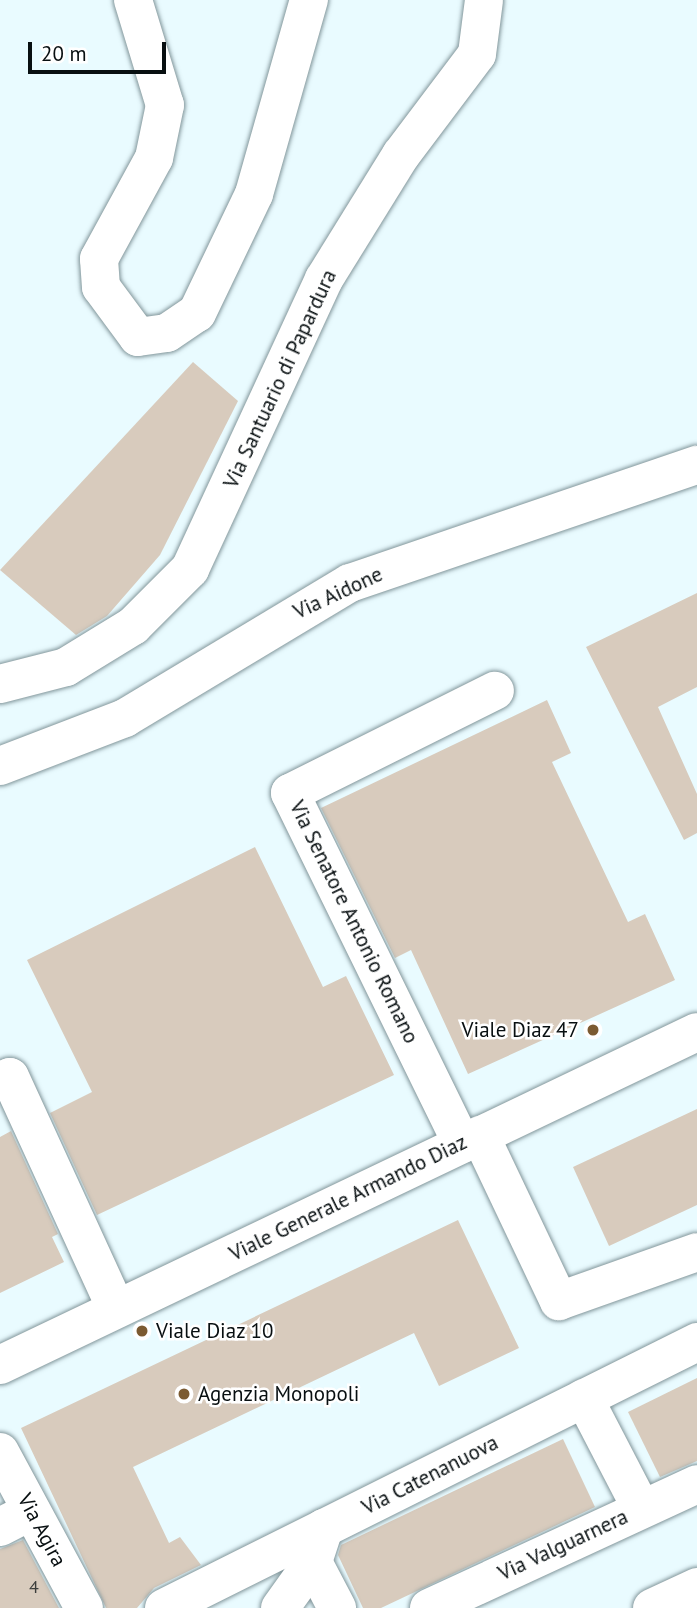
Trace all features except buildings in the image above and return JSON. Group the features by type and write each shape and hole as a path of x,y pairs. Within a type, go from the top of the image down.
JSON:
{"street":[{"path":"133,0 165,105 154,158 99,259 101,287 138,337 167,333 197,313 254,194 309,0"},
{"name":"Via Santuario di Papardura","path":"0,684 66,667 133,626 190,569 324,279 401,155 477,54 484,0"},
{"name":"Via Aidone","path":"0,766 125,718 350,583 697,466"},
{"name":"Via Senatore Antonio Romano","path":"495,691 290,793 559,1301 697,1252"},
{"name":"Viale Generale Armando Diaz","path":"0,1365 697,1032"},
{"path":"0,1082 10,1077 116,1310"},
{"name":"Via Catenanuova","path":"163,1608 319,1545 584,1398 697,1342"},
{"path":"584,1398 641,1508"},
{"name":"Via Agira","path":"0,1452 15,1519 84,1608"},
{"name":"Via Valguarnera","path":"429,1608 697,1484"},
{"path":"280,1608 319,1545"},
{"path":"319,1545 337,1608"},
{"path":"652,1608 697,1587"}],"place":[{"name":"Viale Diaz 47","path":"593,1030"},
{"name":"Viale Diaz 10","path":"142,1331"},
{"name":"Agenzia Monopoli","path":"184,1394"}]}
